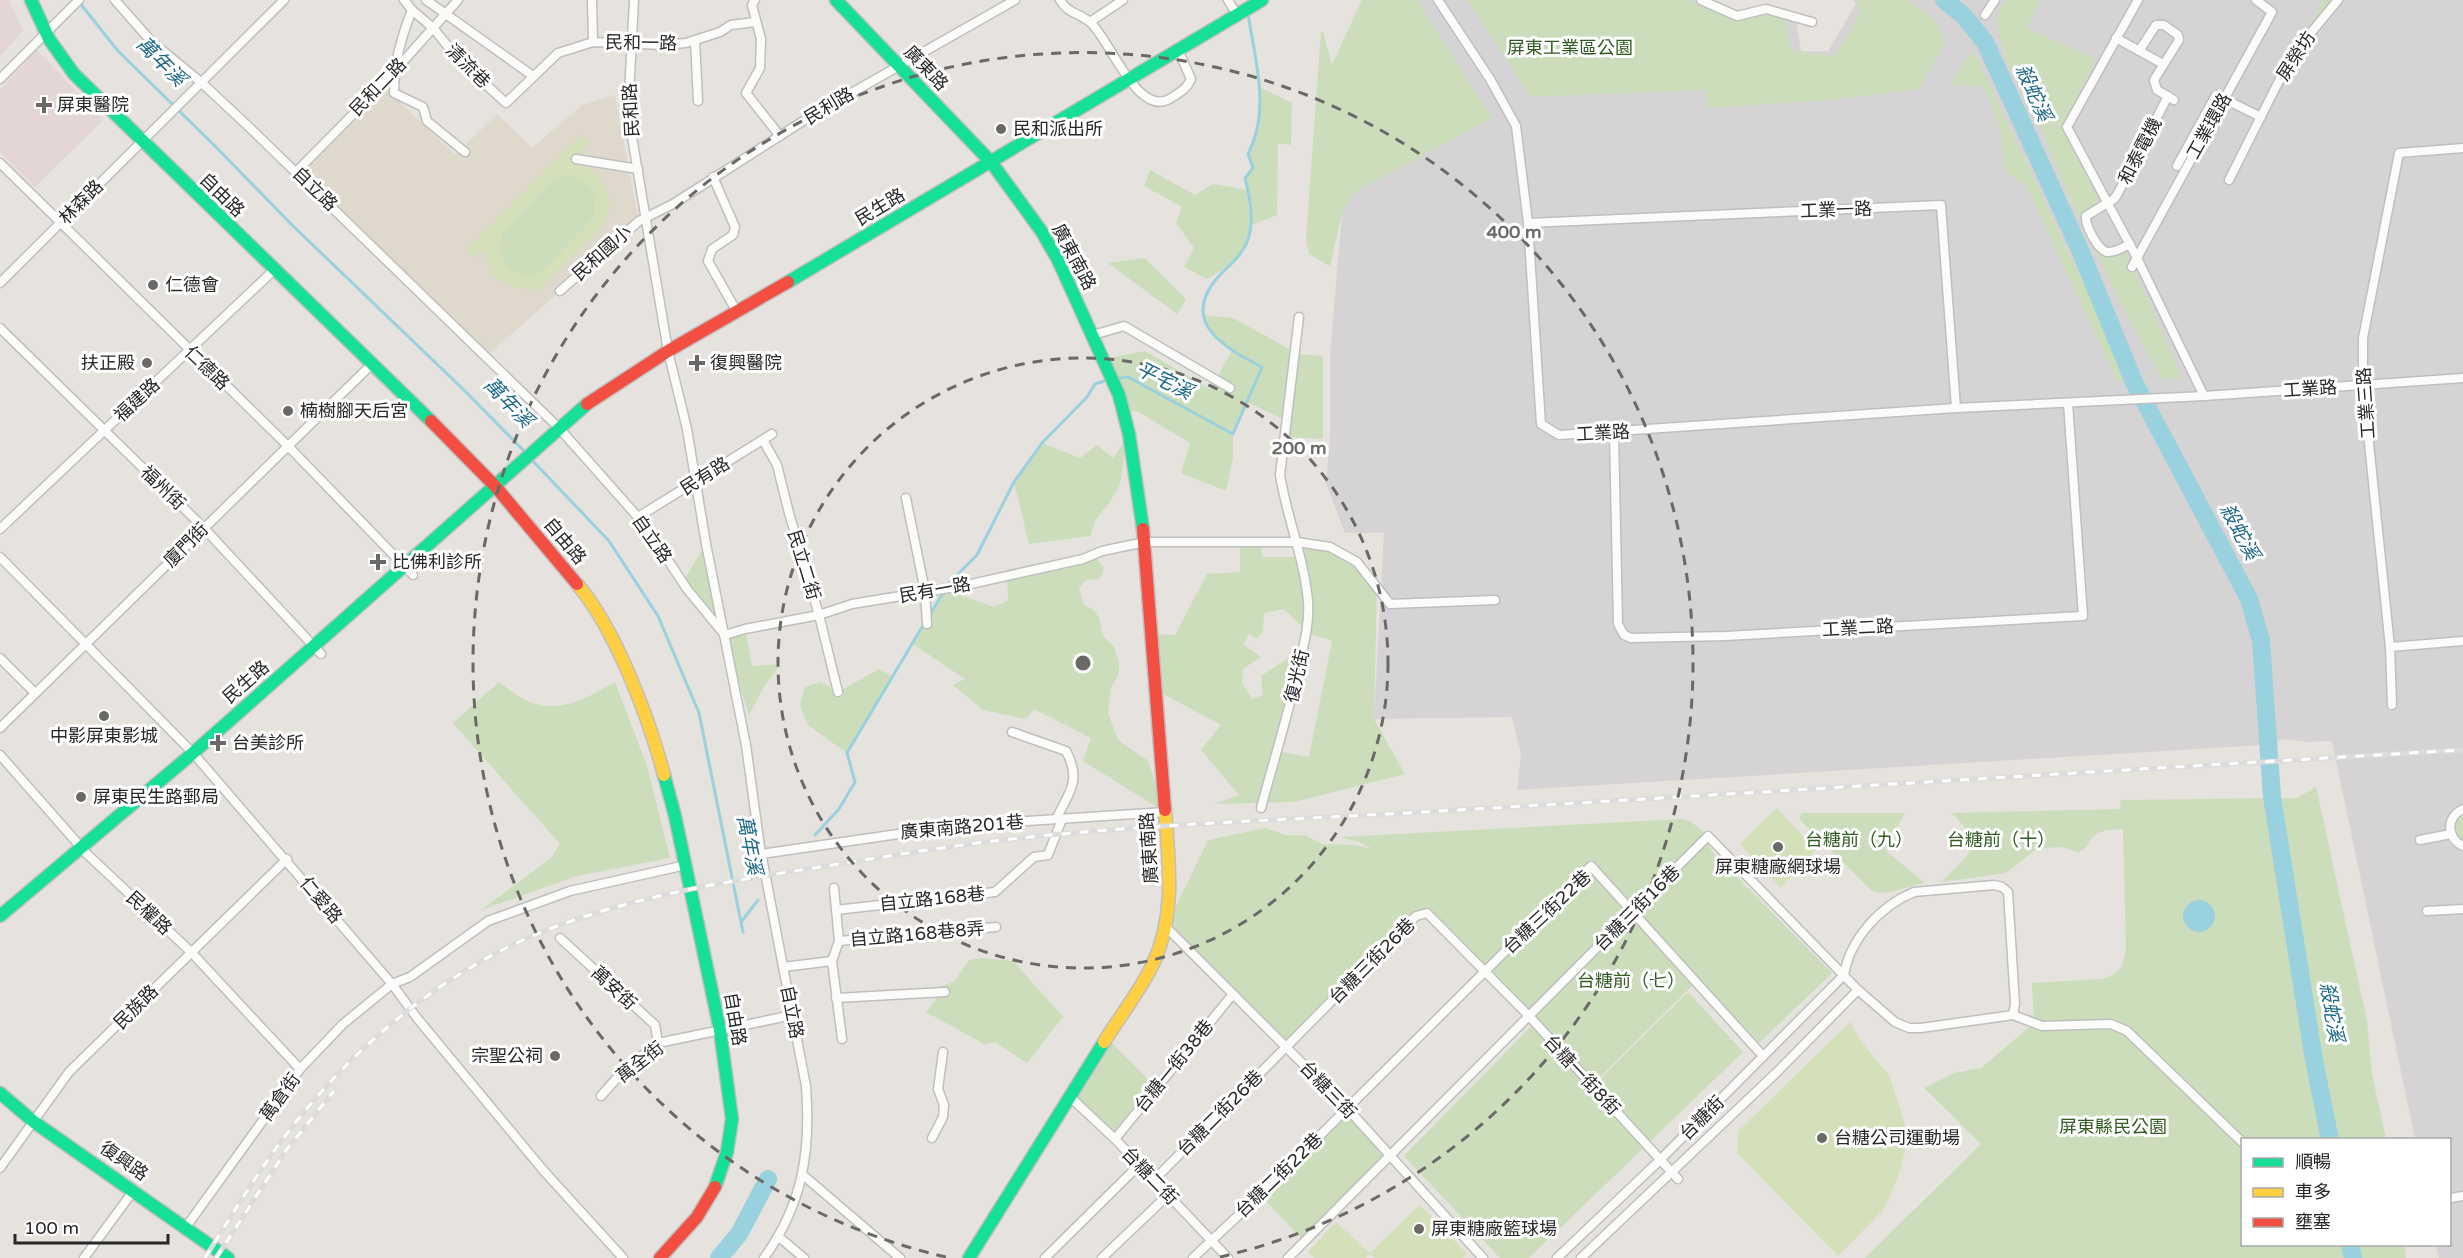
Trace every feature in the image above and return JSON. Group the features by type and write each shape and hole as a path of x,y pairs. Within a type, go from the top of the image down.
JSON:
{"street":[{"name":"自由路","path":"31,0 45,34 56,53 74,74 274,270 373,363 495,486 582,589 606,626 632,684 660,759 686,865 720,1030 732,1119 727,1152 712,1194 698,1217 660,1258"},
{"path":"0,79 79,0"},
{"name":"自立路","path":"115,0 151,42 202,83 296,172 559,429 638,517 687,589 725,635 746,746 761,854 794,1015 806,1086 809,1126 803,1174 792,1210 779,1237 764,1258"},
{"path":"202,83 284,0"},
{"name":"清流巷","path":"404,0 433,28 459,60 506,103 533,76"},
{"path":"426,0 533,76"},
{"name":"民和二路","path":"296,172 394,71 458,0"},
{"path":"592,0 593,42"},
{"name":"民和路","path":"634,0 628,112 668,351 687,429 725,635"},
{"path":"755,0 752,5 761,39 760,68 746,93 780,136"},
{"name":"廣東路","path":"836,0 991,162"},
{"name":"民利路","path":"646,219 780,136 1015,0"},
{"path":"1060,0 1064,8 1090,22 1129,79 1149,100 1157,103 1167,101 1188,85 1191,79 1178,50"},
{"path":"1090,22 1122,0"},
{"path":"1228,0 1237,15"},
{"name":"民生路","path":"0,916 409,571 495,486 588,403 668,351 1262,0"},
{"name":"工業路","path":"1438,0 1490,79 1516,126 1528,223 1541,424 1559,435 1956,408 2204,396 2463,378"},
{"path":"1701,0 1737,16 1766,9 1812,22"},
{"path":"2138,0 2067,127 2130,244 2204,396"},
{"name":"工業環路","path":"2133,267 2272,12 2256,0"},
{"name":"屏榮坊","path":"2229,180 2291,57 2338,0"},
{"path":"1985,15 1991,1"},
{"path":"412,10 400,40 394,71 394,93 423,107 428,121 465,152"},
{"name":"民和一路","path":"533,76 558,53 593,42 663,45 686,43 720,32 731,25 755,22"},
{"name":"和泰電機","path":"2130,244 2111,252 2105,251 2094,236 2086,216 2117,195 2171,98 2157,90 2154,85 2156,76 2179,40 2176,32 2164,25 2153,27 2139,51"},
{"path":"2116,38 2163,64"},
{"path":"695,40 698,101"},
{"name":"林森路","path":"0,283 202,83"},
{"path":"2177,166 2216,95 2261,117"},
{"name":"工業三路","path":"2392,705 2390,646 2363,385 2363,338 2399,153 2463,148"},
{"path":"576,159 638,169"},
{"name":"廣東南路","path":"969,1258 1152,965 1169,915 1171,887 1145,542 1129,434 1113,380 1058,260 1042,232 991,162"},
{"name":"仁德路","path":"0,163 288,446 409,571"},
{"path":"713,177 735,226 733,235 712,249 708,261 737,312"},
{"name":"工業一路","path":"1528,223 1941,206 1956,408"},
{"name":"民和國小","path":"560,291 639,221 646,219"},
{"name":"福建路","path":"0,529 274,270"},
{"name":"復光街","path":"1260,808 1288,713 1306,636 1308,602 1297,542 1284,499 1280,475 1299,317"},
{"path":"1093,334 1124,326 1230,388"},
{"name":"福州街","path":"0,328 203,526 318,650"},
{"name":"廈門街","path":"0,728 86,645 203,526 373,363"},
{"name":"工業二路","path":"1614,433 1618,624 1624,635 1631,638 1726,636 2083,616 2068,403"},
{"name":"民有路","path":"638,517 772,434"},
{"name":"民立二街","path":"763,440 777,465 838,692"},
{"path":"906,498 925,591 927,624"},
{"path":"1145,542 1297,542 1330,547 1357,562 1390,604 1495,600"},
{"name":"民有一路","path":"725,635 819,615 852,604 962,585 1083,559 1102,551 1145,542"},
{"name":"仁愛路","path":"0,557 193,753 287,859 392,984 417,1018 543,1170 623,1258"},
{"path":"2390,646 2463,640"},
{"path":"0,658 35,693"},
{"path":"1012,732 1066,751 1072,762 1074,783 1059,819"},
{"name":"民權路","path":"0,755 82,848 191,952 300,1069"},
{"path":"2463,809 2454,814 2451,821 2451,834 2454,840 2463,846"},
{"name":"廣東南路201巷","path":"761,854 953,826 1165,812"},
{"name":"自立路168巷","path":"836,910 995,892 1034,857 1048,855 1059,819"},
{"path":"2420,840 2451,834"},
{"name":"台糖三街16巷","path":"1288,1258 1708,836 1858,990"},
{"name":"民族路","path":"0,1168 69,1072 287,859"},
{"name":"萬倉街","path":"186,1227 300,1069 343,1024 392,984 410,977 488,921 570,891 686,865"},
{"name":"台糖三街22巷","path":"1347,1108 1592,867 1763,1056"},
{"path":"1844,975 1846,959 1854,945 1882,912 1902,897 1914,892 1994,885 2008,892 2015,1004 2013,1015"},
{"path":"834,888 839,941 832,961 842,1039"},
{"path":"2427,911 2463,909"},
{"name":"台糖三街26巷","path":"1287,1047 1416,916 1427,913 1485,971"},
{"name":"自立路168巷8弄","path":"839,941 996,927"},
{"name":"台糖三街","path":"1166,927 1347,1108 1390,1158 1484,1258"},
{"name":"萬安街","path":"560,938 655,1025 658,1042"},
{"path":"783,966 832,961"},
{"name":"台糖一街8街","path":"1485,971 1675,1176"},
{"name":"台糖街","path":"1557,1258 1660,1160 1844,975"},
{"path":"1858,990 1895,1022 1909,1028 2013,1015 2045,1027 2110,1024 2120,1027 2127,1031 2241,1141"},
{"name":"台糖街","path":"1581,1258 1675,1176 1858,990"},
{"path":"836,998 945,992"},
{"name":"台糖一街38巷","path":"1114,1139 1233,994"},
{"name":"萬全街","path":"601,1096 623,1071 658,1042 794,1015"},
{"name":"台糖二街26巷","path":"1154,1180 1287,1047"},
{"path":"932,1138 943,1117 944,1105 938,1089 943,1052"},
{"name":"復興路","path":"0,1093 34,1122 228,1258"},
{"name":"台糖二街","path":"1069,1096 1140,1165 1228,1258"},
{"name":"台糖二街22巷","path":"1193,1258 1347,1108"},
{"path":"1045,1258 1140,1165"},
{"path":"803,1174 900,1258"},
{"path":"84,1258 134,1190"},
{"path":"1102,1258 1168,1195"},
{"path":"779,1237 804,1258"}],"shaded area":[{"path":"0,0 9,0 23,31 0,56"},
{"path":"1362,0 1697,0 1736,18 1766,12 1796,21 1801,51 1828,51 1856,4 1854,0 2463,0 2463,1258 2439,1258 2436,1246 2451,1246 2451,1138 2415,1138 2332,741 2306,742 2285,739 2263,745 1517,790 1521,753 1512,717 1374,719 1384,533 1345,533 1326,483 1330,438 1330,355 1342,213 1332,66"},
{"name":"屏東醫院","path":"37,50 103,120 35,187 0,152 0,90"},
{"path":"382,85 455,155 497,114 532,148 582,105 615,95 639,221 487,356 296,172"}],"green space":[{"name":"屏東工業區公園","path":"1362,0 1417,0 1492,118 1355,192 1342,213 1330,266 1309,254 1306,238 1321,32 1323,32 1332,65"},
{"name":"屏東工業區公園","path":"1468,0 1690,0 1727,17 1739,19 1764,13 1785,20 1792,51 1835,56 1861,11 1856,0 1908,0 1933,18 1945,41 1919,89 1830,100 1707,108 1706,90 1530,97"},
{"path":"2006,0 2040,0 2027,28 2096,59 2063,123 2064,132 2102,206 2086,216 2105,251 2124,247 2182,378 2163,380 2121,304 2070,198 2024,88 2005,60 1997,22 1999,10"},
{"path":"2322,0 2338,0 2307,35"},
{"path":"1973,49 2129,380 2117,381 2026,185 2006,173 1999,124 1984,87 1951,84"},
{"path":"1261,88 1292,103 1291,145 1278,143 1277,215 1251,225 1241,252 1224,269 1207,279 1184,267 1194,248 1176,223 1182,207 1144,186 1150,170 1195,195 1213,184 1247,190 1245,178 1253,168 1248,154 1257,133"},
{"path":"581,134 590,143 576,159 593,171 605,185 609,212 605,223 538,290 513,288 491,274 484,249 473,258 466,250","holes":["563,175 578,178 596,194 594,217 543,271 528,277 507,268 501,256 502,233 553,180"]},
{"path":"563,175 582,178 596,194 594,217 543,271 528,278 507,268 501,256 502,233 553,180"},
{"path":"1144,258 1186,299 1177,314 1108,263"},
{"path":"1204,315 1233,318 1298,354 1323,356 1323,439 1288,437 1289,422 1247,402 1233,434 1233,457 1226,491 1181,473 1190,443 1137,411 1124,412 1104,359 1145,351 1210,389 1232,351 1214,336"},
{"path":"1127,437 1120,484 1110,502 1096,519 1090,536 1029,544 1014,482 1042,443 1080,458 1097,445 1113,458"},
{"path":"1240,541 1261,541 1262,557 1305,557 1302,541 1360,564 1377,577 1374,719 1405,774 1294,802 1214,804 1239,795 1201,750 1221,725 1156,690 1152,634 1175,635 1207,574 1240,572","holes":["1284,609 1308,633 1332,641 1309,757 1282,752 1304,654 1290,657 1261,676 1263,695 1252,699 1242,683 1243,669 1261,657 1243,644 1249,634 1257,639 1263,631 1264,613"]},
{"path":"706,544 725,635 745,629 752,666 780,664 749,715 725,638 682,583"},
{"path":"1095,551 1097,559 1104,568 1100,579 1086,580 1079,588 1084,605 1094,610 1100,620 1102,634 1114,647 1119,662 1119,673 1111,688 1108,713 1118,740 1148,761 1165,812 1083,761 1091,738 1034,709 1026,719 983,710 953,685 965,679 913,644 947,585 964,596 994,607 1008,600 1007,570"},
{"path":"879,669 893,677 847,753 808,725 800,705 805,687 821,682 838,692"},
{"path":"499,682 529,701 540,705 560,706 598,692 615,682 647,766 670,858 577,876 481,910 551,858 560,844 453,723"},
{"name":"屏東縣民公園","path":"2316,787 2367,1021 2372,1074 2386,1138 2241,1138 2241,1246 2404,1246 2406,1258 1865,1258 1981,1144 1924,1088 1954,1073 1981,1068 2034,1023 2032,983 2102,979 2117,972 2124,960 2126,949 2123,829 2100,832 2078,852 2061,847 2045,848 2034,851 2006,873 1942,882 1966,856 1972,842 1962,824 1951,813 2121,809 2120,800 2297,798"},
{"name":"屏東糖廠網球場","path":"1777,808 1816,850 1781,888 1740,844"},
{"path":"2463,809 2463,846 2458,844 2451,821"},
{"name":"台糖前（九）","path":"1802,813 1905,813 1886,847 1887,852 1925,883 1884,893 1871,890 1801,821 1799,817"},
{"name":"台糖前（七）","path":"1682,819 1690,821 1708,836 1709,846 1714,854 1832,973 1755,1047 1696,982 1591,1086 1427,913 1416,916 1287,1046 1166,927 1208,840 1266,828 1285,835 1305,835 1322,844 1355,845 1373,849 1340,837"},
{"path":"981,958 1013,961 1063,1017 1027,1063 995,1042 984,1044 926,1012 936,1000 930,990 954,982 969,960"},
{"path":"1688,992 1743,1052 1529,1258 1500,1258 1404,1156 1533,1024 1591,1088"},
{"name":"台糖公司運動場","path":"1850,1022 1861,1041 1890,1077 1906,1128 1906,1145 1900,1171 1885,1208 1838,1256 1737,1153 1738,1131"},
{"path":"1111,1042 1151,1083 1115,1139 1069,1096"},
{"path":"1347,1108 1390,1158 1305,1242 1260,1195"},
{"name":"屏東糖廠籃球場","path":"1420,1205 1467,1254 1463,1258 1374,1258 1370,1254 1366,1258 1314,1258 1308,1252 1336,1222 1370,1253"}],"water":[{"path":"2199,900 2211,904 2215,916 2211,928 2199,932 2187,928 2183,916 2187,904"}],"waterway":[{"name":"殺蛇溪","path":"1944,0 1964,16 1985,42 2080,250 2134,382 2249,599 2261,641 2272,797 2314,1060 2330,1138"},
{"name":"萬年溪","path":"79,2 118,51 293,226 465,391 526,453"},
{"name":"平宅溪","path":"1115,379 1128,377 1233,434 1262,367 1222,342 1205,321 1203,308 1207,293 1218,277 1238,257 1251,227 1250,202 1245,178 1253,168 1248,154 1259,120 1260,102 1248,14"},
{"name":"平宅溪","path":"947,585 977,555 1014,482 1042,443 1087,397 1095,384 1108,380"},
{"name":"萬年溪","path":"530,458 609,541 658,616 699,713 743,932"},
{"name":"平宅溪","path":"929,616 944,591"},
{"name":"平宅溪","path":"815,835 839,809 855,782 847,753 925,622"},
{"name":"平宅溪","path":"741,922 758,900"},
{"name":"萬年溪","path":"719,1258 739,1234 768,1179"},
{"name":"殺蛇溪","path":"2350,1246 2353,1258"}],"railway":[{"path":"205,1258 262,1168 300,1117 350,1061 407,1011 470,968 537,934 606,910 676,892 939,848 1114,830 2463,750"},
{"path":"216,1258 287,1149 334,1091"}],"traffic: fast":[{"path":"31,0 49,39 74,74 431,421"},
{"path":"836,0 991,162 1042,232 1058,260 1119,395 1129,434 1143,529"},
{"path":"788,282 1262,0"},
{"path":"0,916 193,753 587,404"},
{"path":"664,775 675,816 720,1030 732,1119 727,1152 715,1187"},
{"path":"969,1258 1104,1042"},
{"path":"0,1093 34,1122 228,1258"}],"traffic: slow":[{"path":"577,584 605,624 629,675 658,752 664,775"},
{"path":"1104,1042 1153,964 1165,926 1169,888 1165,810"}],"traffic: jam":[{"path":"587,404 668,351 788,282"},
{"path":"431,421 495,486 577,584"},
{"path":"1143,529 1165,810"},
{"path":"660,1258 697,1217 715,1187"}],"place":[{"name":"屏東醫院","path":"44,105"},
{"name":"民和派出所","path":"1001,129"},
{"name":"仁德會","path":"153,285"},
{"name":"扶正殿","path":"147,363"},
{"name":"復興醫院","path":"697,363"},
{"name":"楠樹腳天后宮","path":"288,411"},
{"name":"比佛利診所","path":"378,562"},
{"name":"中影屏東影城","path":"104,716"},
{"name":"台美診所","path":"218,743"},
{"name":"屏東民生路郵局","path":"81,797"},
{"name":"屏東糖廠網球場","path":"1778,847"},
{"name":"宗聖公祠","path":"555,1056"},
{"name":"台糖公司運動場","path":"1822,1138"},
{"name":"屏東糖廠籃球場","path":"1419,1229"}],"park label":[{"name":"台糖前（十）","path":"2001,840"}]}
